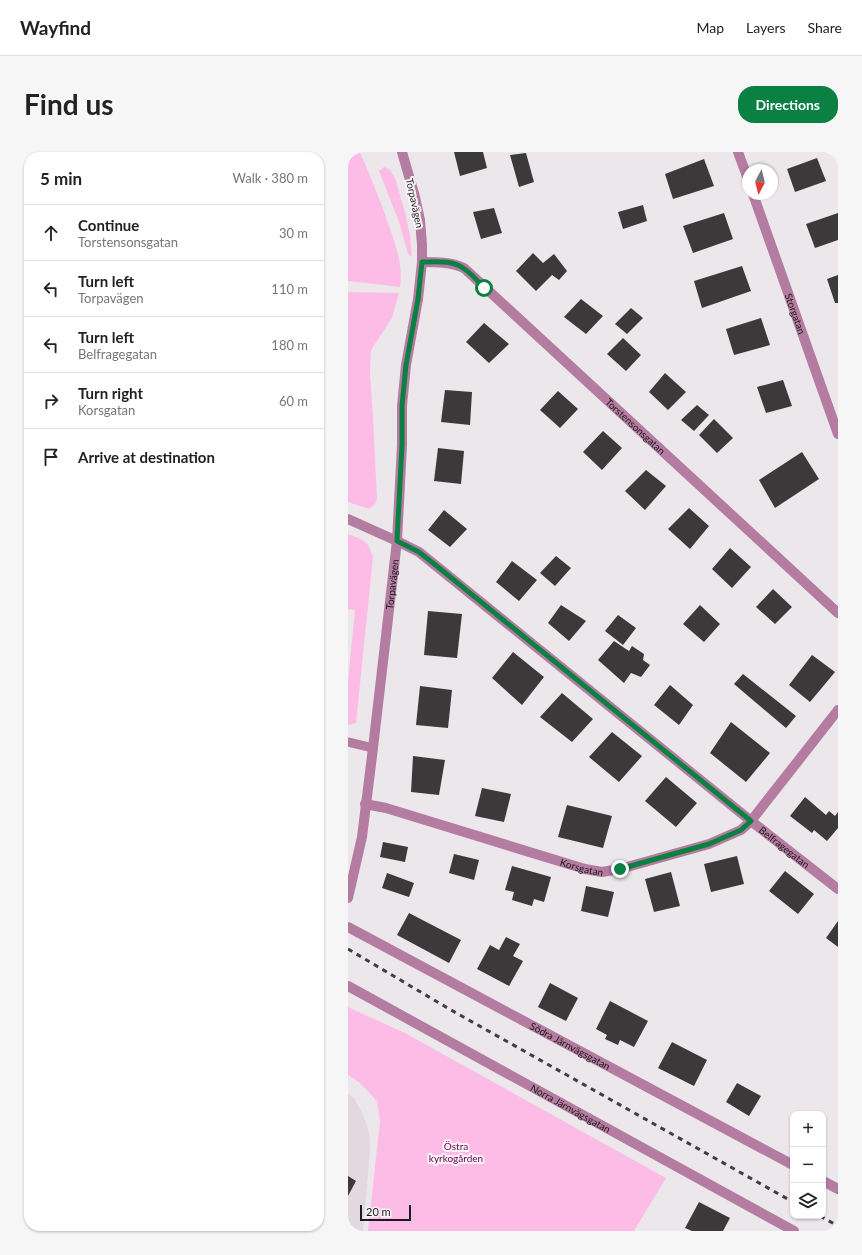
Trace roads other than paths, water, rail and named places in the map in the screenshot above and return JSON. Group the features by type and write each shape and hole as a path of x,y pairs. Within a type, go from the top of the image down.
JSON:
{"street":[{"name":"Torpavägen","path":"348,898 362,837 373,748 397,541 403,392 409,341 418,299 422,262 420,220 402,152"},
{"path":"738,152 742,164"},
{"name":"Storgatan","path":"755,200 838,434"},
{"name":"Torstensonsgatan","path":"422,262 447,263 464,268 838,613"},
{"name":"Belfragegatan","path":"348,519 419,552 751,821 838,889"},
{"name":"Korsgatan","path":"365,804 386,808 585,869 602,872 620,869 709,844 741,830 751,821 838,710"},
{"name":"Södra Järnvägsgatan","path":"348,927 790,1163"},
{"name":"Norra Järnvägsgatan","path":"348,986 794,1231"},
{"path":"826,1183 838,1189"}],"lane":[{"path":"348,742 373,748"}],"railway":[{"path":"348,949 451,1010 790,1200"},
{"path":"825,1219 838,1226"}],"park label":[{"name":"Östra kyrkogården","path":"456,1152"}]}
